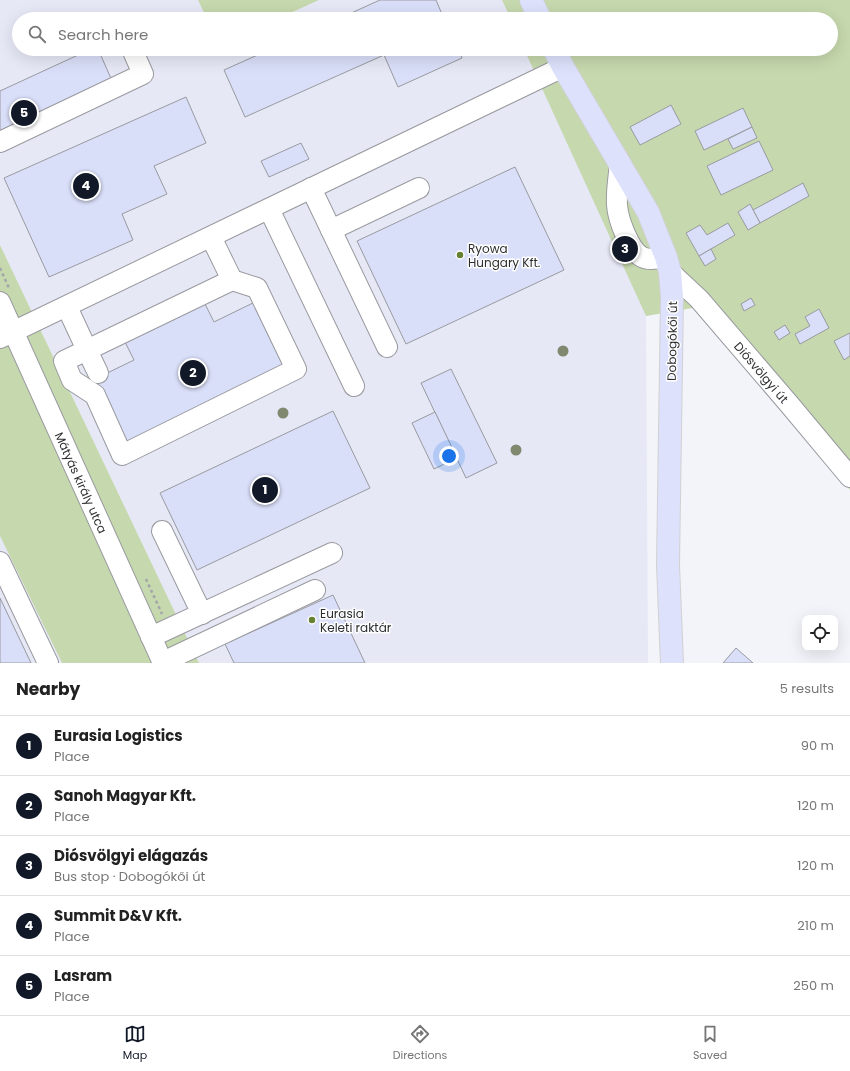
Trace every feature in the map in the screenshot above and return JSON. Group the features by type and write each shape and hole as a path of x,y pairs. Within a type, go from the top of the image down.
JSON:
{"main road":[{"path":"531,0 537,12"},
{"name":"Dobogókői út","path":"559,58 648,212 668,264 672,297 668,566 672,663"}],"street":[{"path":"0,142 143,74 135,56"},
{"path":"7,335 311,188 559,58"},
{"path":"620,162 617,206 621,222 629,241 635,251 642,257 668,264"},
{"path":"311,188 387,347"},
{"path":"331,230 420,188"},
{"path":"269,209 354,386"},
{"path":"211,237 232,280"},
{"name":"Diósvölgyi út","path":"668,264 790,404 850,477"},
{"path":"232,280 257,288 296,369 122,455 95,396 72,380 64,361 87,350 232,280"},
{"name":"Mátyás király utca","path":"0,302 7,335 163,663"},
{"path":"67,307 98,373"},
{"path":"162,531 202,614"},
{"path":"151,637 332,553"},
{"path":"0,562 48,663"},
{"path":"163,663 315,590"}],"shaded area":[{"path":"0,0 507,0 512,12 12,12 12,56 532,56 597,201 646,316 648,663 199,663 0,245"},
{"path":"0,536 62,663 0,663"}],"green space":[{"path":"198,0 319,0 292,12 204,12"},
{"path":"502,0 850,0 850,490 698,307 646,316 527,56 838,56 838,12 508,12"},
{"path":"0,245 199,663 62,663 0,536"}],"building":[{"path":"380,0 436,0 441,12 353,12"},
{"path":"76,56 101,56 113,83 0,135 0,91"},
{"path":"255,56 382,56 245,117 224,70"},
{"path":"384,56 461,56 462,58 398,87"},
{"path":"186,97 206,143 154,166 167,194 122,214 133,240 49,277 4,178"},
{"path":"671,105 681,124 640,145 630,127"},
{"path":"743,108 752,127 704,150 695,131"},
{"path":"752,127 757,138 733,149 728,139"},
{"path":"759,141 773,170 721,195 707,166"},
{"path":"301,143 309,159 269,177 261,161"},
{"name":"Ryowa Hungary Kft.","path":"515,167 564,270 406,344 357,241"},
{"path":"803,183 809,196 760,223 753,210"},
{"path":"750,204 760,223 748,230 738,212"},
{"path":"728,223 735,235 699,256 686,233 700,225 707,235"},
{"path":"711,249 716,259 705,266 699,256"},
{"path":"751,298 755,305 744,311 741,304"},
{"path":"259,300 291,367 127,445 95,379 134,360 125,342 205,304 214,322"},
{"path":"819,309 829,328 800,344 795,334 810,326 805,317"},
{"path":"785,325 790,333 779,340 774,332"},
{"path":"850,333 850,356 844,360 834,341"},
{"path":"451,369 497,463 466,478 421,383"},
{"path":"333,411 370,488 197,570 160,493"},
{"path":"435,412 457,458 434,469 412,423"},
{"name":"Eurasia Keleti raktár","path":"333,595 365,663 234,663 225,644"},
{"path":"0,598 31,663 0,663"},
{"path":"736,648 753,663 723,663"}],"place":[{"name":"Lasram","path":"24,113"},
{"name":"Summit D&V Kft.","path":"86,186"},
{"name":"Diósvölgyi elágazás","path":"625,249"},
{"name":"Ryowa Hungary Kft.","path":"460,255"},
{"name":"Sanoh Magyar Kft.","path":"193,373"},
{"name":"Eurasia Logistics","path":"265,490"},
{"name":"Eurasia Keleti raktár","path":"312,620"}]}
